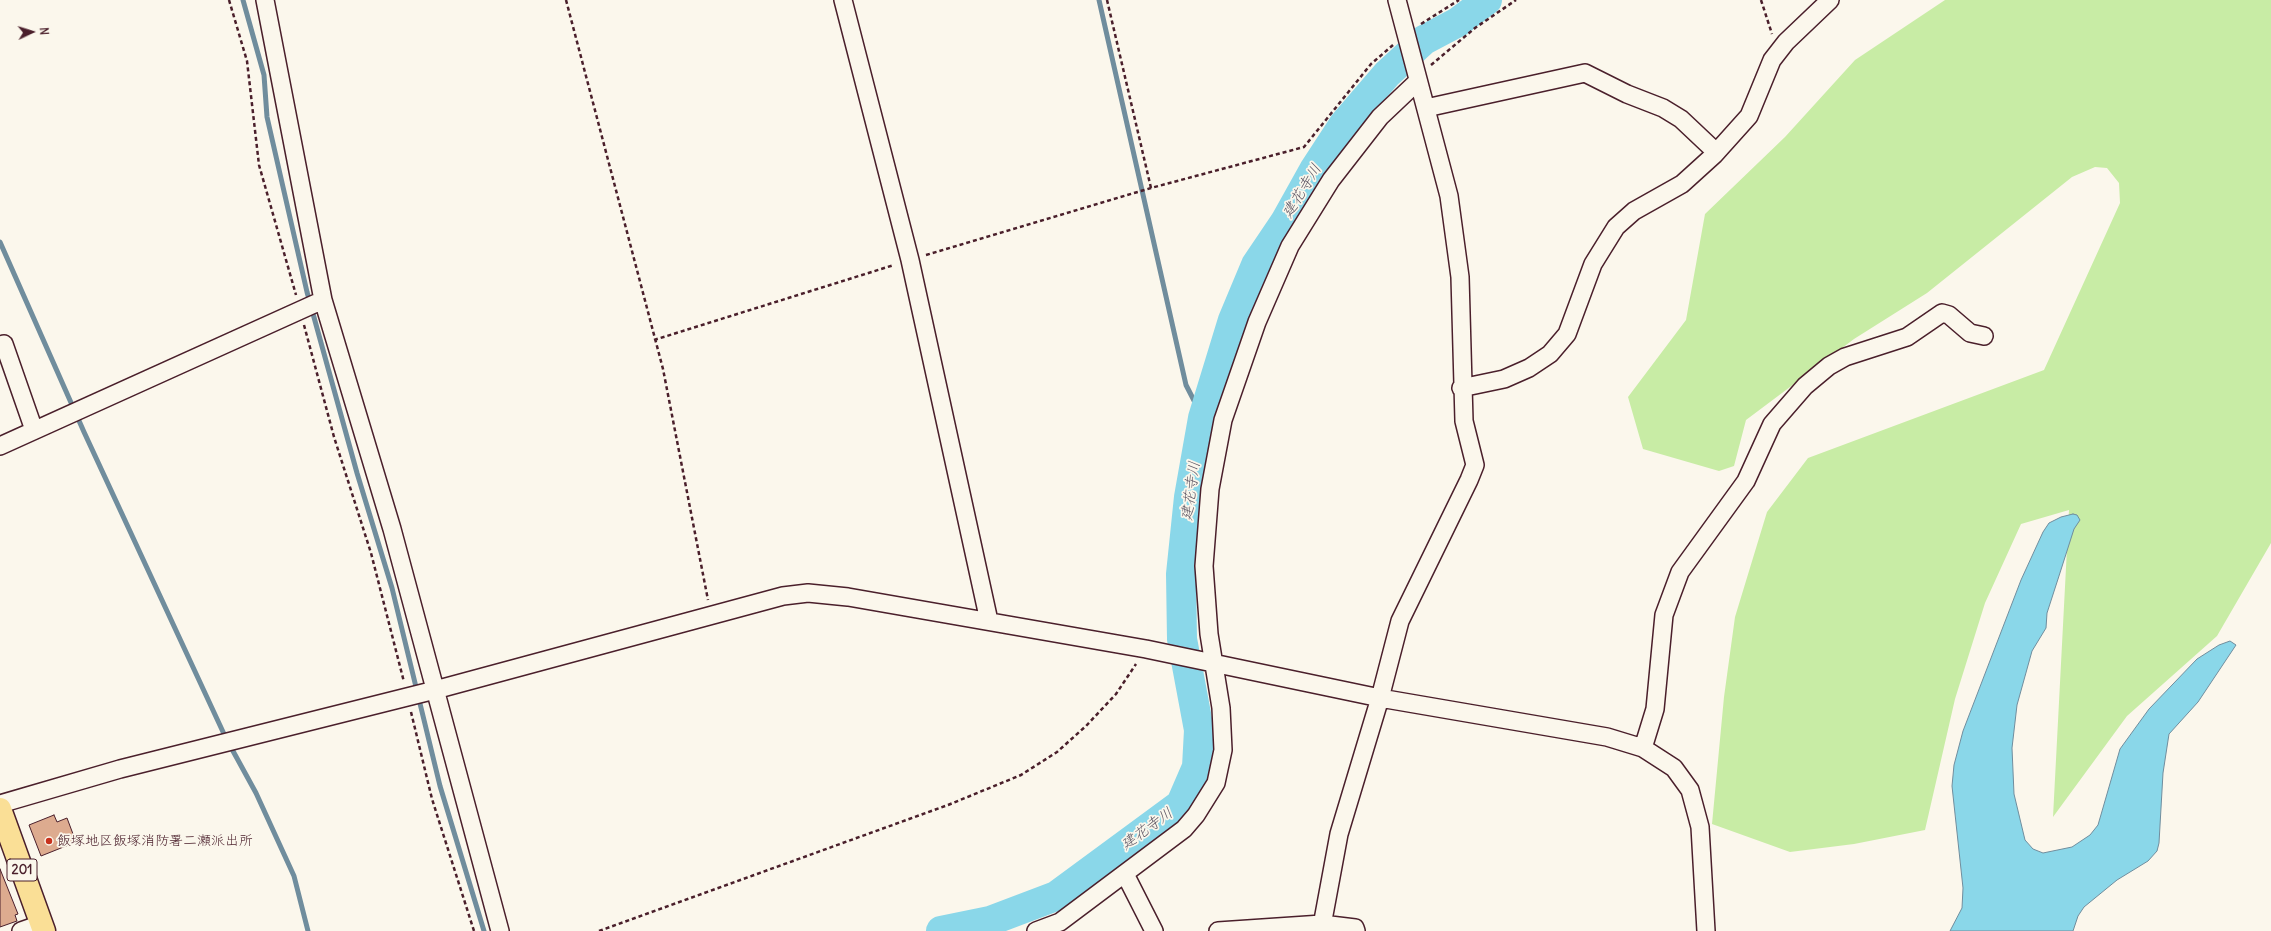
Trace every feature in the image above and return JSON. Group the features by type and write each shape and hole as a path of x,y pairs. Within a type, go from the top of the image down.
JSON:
{"highway":[{"name":"201","path":"0,810 35,928"}],"street":[{"path":"265,0 323,300 392,529 500,931"},
{"path":"843,0 910,260 989,621"},
{"path":"1321,928 1339,834 1380,698 1400,621 1475,465 1464,421 1461,388 1460,277 1448,196 1426,108 1396,0"},
{"path":"1461,388 1504,380 1529,368 1550,354 1567,334 1593,264 1616,227 1634,211 1682,184 1716,152 1749,116 1772,60 1830,0"},
{"path":"1426,108 1585,73 1627,94 1664,108 1682,119 1716,152"},
{"path":"1036,931 1060,922 1184,829 1216,783 1223,750 1211,663 1204,566 1210,489 1223,420 1256,322 1290,246 1331,180 1380,117 1418,81"},
{"path":"0,446 323,300"},
{"path":"1643,748 1655,709 1664,615 1680,572 1746,481 1772,424 1805,386 1829,366 1845,357 1907,337 1942,313 1949,315 1970,333 1984,336"},
{"path":"0,345 4,344 34,430"},
{"path":"0,804 120,769 435,690 783,596 808,593 848,597 1173,654 1380,698 1607,737 1643,748 1674,768 1692,795 1700,827 1706,931"},
{"path":"1125,874 1154,931"},
{"path":"1218,931 1321,928 1355,928 1356,931"}],"path":[{"path":"229,0 247,61 259,164 334,437 371,554 432,799 474,931"},
{"path":"566,0 654,340 663,369 711,615"},
{"path":"1107,0 1151,188"},
{"path":"654,340 910,260 1151,188 1304,147 1371,64 1405,33 1459,0"},
{"path":"1418,81 1428,68 1449,49 1516,0"},
{"path":"1761,0 1774,40 1781,49"},
{"path":"599,931 948,805 1021,775 1057,752 1086,726 1116,694 1146,649"}],"green space":[{"path":"1945,0 2271,0 2271,543 2217,636 2127,716 2053,817 2069,510 2021,524 1985,603 1955,699 1925,830 1854,844 1790,852 1712,824 1724,697 1735,617 1767,512 1808,458 2044,370 2120,203 2119,183 2107,168 2095,167 2072,177 1927,293 1854,339 1746,420 1734,466 1719,471 1643,449 1628,397 1686,320 1705,214 1785,137 1855,60"}],"water":[{"path":"2073,514 2077,515 2080,520 2074,529 2047,613 2046,628 2032,651 2017,705 2012,748 2014,794 2025,840 2033,849 2043,853 2072,847 2090,835 2098,825 2120,749 2149,709 2197,659 2219,645 2230,641 2236,645 2198,702 2169,734 2163,773 2159,843 2157,851 2148,861 2117,880 2084,907 2078,916 2073,931 1950,931 1962,908 1963,888 1952,786 1954,765 1963,731 2021,580 2043,532 2049,523 2061,517"}],"building":[{"path":"54,815 57,822 67,818 76,842 41,856 29,825"},
{"path":"0,869 18,914 15,915 17,921 0,927"}],"waterway":[{"path":"243,0 264,75 267,117 307,292 357,473 392,588 440,786 484,931"},
{"path":"1099,0 1186,385 1203,418"},
{"name":"建花寺川","path":"941,931 990,921 1056,896 1181,804 1197,767 1199,730 1182,639 1181,574 1189,497 1203,418 1233,320 1256,265 1285,222 1314,170 1344,124 1387,74 1424,40 1458,22 1487,0"},
{"path":"0,242 84,432 224,734"},
{"path":"233,751 256,793 294,876 308,931"}],"place":[{"name":"飯塚地区飯塚消防署二瀬派出所","path":"49,841"}]}
